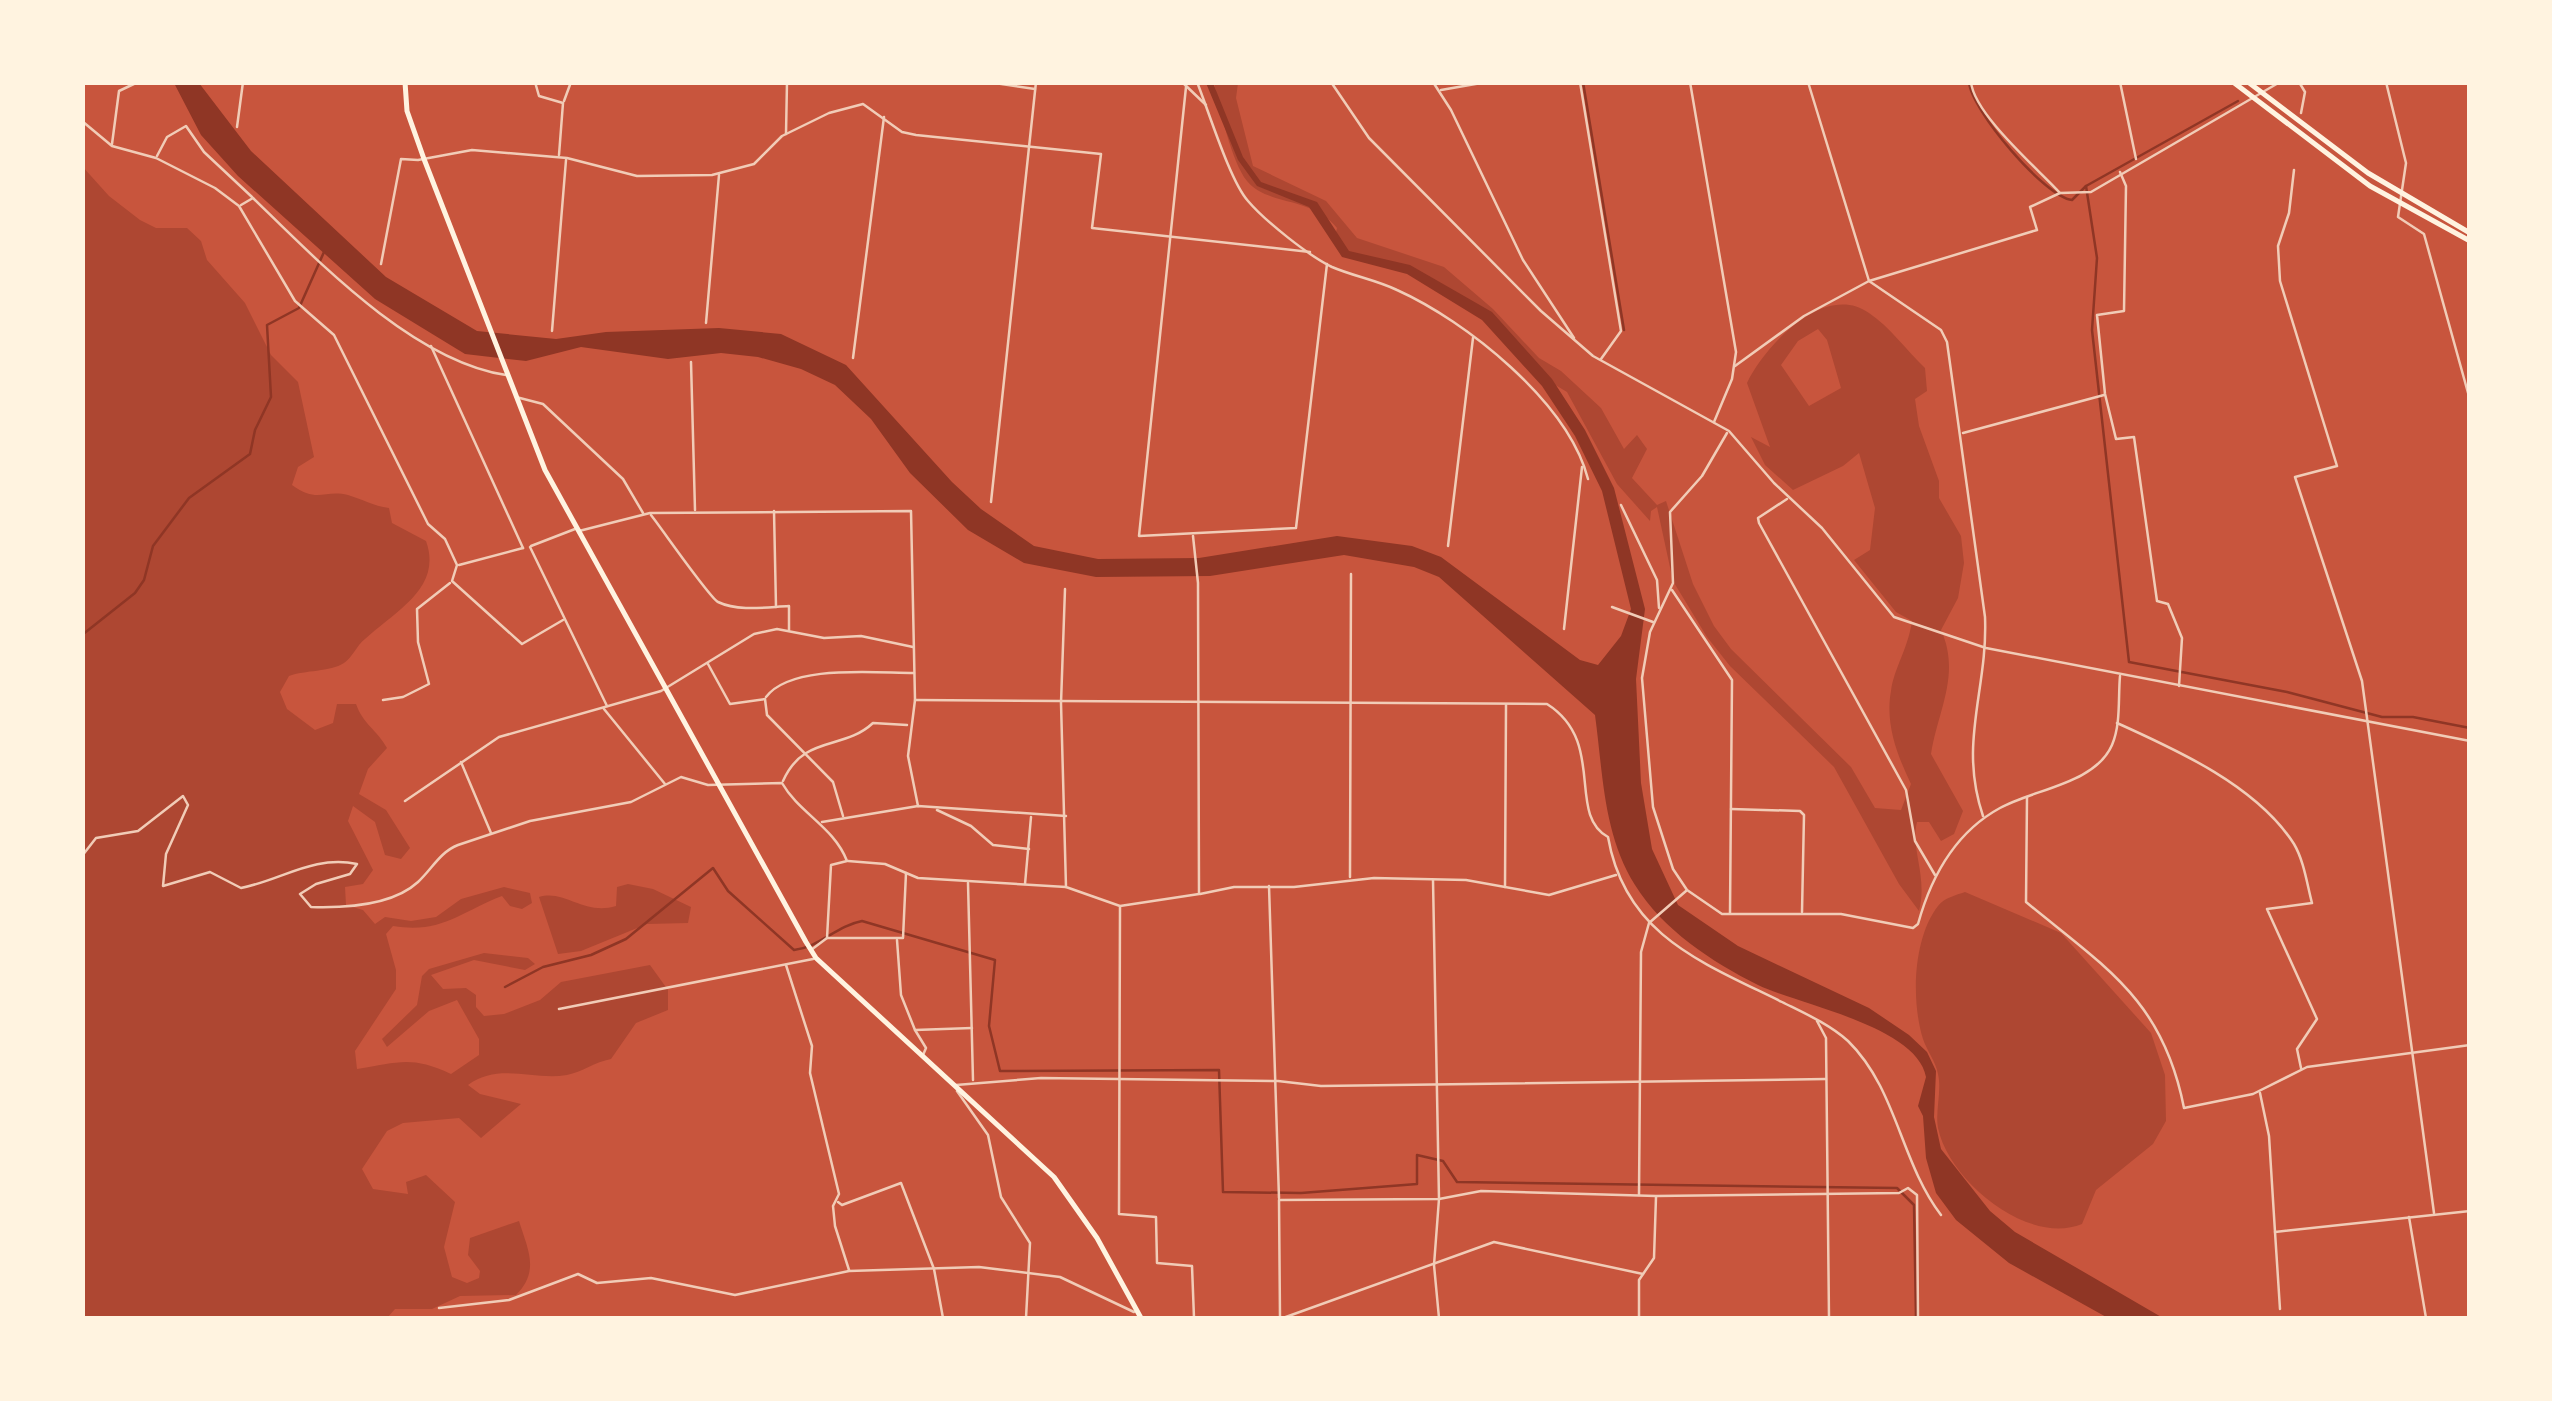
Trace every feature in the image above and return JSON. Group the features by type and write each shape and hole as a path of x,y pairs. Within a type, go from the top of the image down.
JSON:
{"main road":[{"path":"404,82 407,112 424,160 545,470 811,951 1054,1176 1097,1238 1140,1316"},
{"path":"2233,82 2400,203 2470,241"},
{"path":"2248,82 2315,135 2470,233"}],"street":[{"path":"112,146 120,91 138,82"},
{"path":"237,127 244,82"},
{"path":"536,82 539,96 563,102"},
{"path":"558,157 563,102 571,82"},
{"path":"786,82 786,134"},
{"path":"988,82 1035,89"},
{"path":"991,502 1036,82"},
{"path":"1196,82 1240,190 1262,215 1326,264 1394,288 1473,336 1528,386 1582,462 1588,479"},
{"path":"1331,82 1369,138 1578,343 1600,360 1728,432 1822,528 1894,617 1986,648 2470,741"},
{"path":"1434,82 1524,260 1578,343"},
{"path":"1440,90 1487,82"},
{"path":"1580,82 1621,331 1600,360"},
{"path":"1690,82 1734,366 1714,423"},
{"path":"1808,82 1869,281 1941,330 1948,342 1963,433 1986,648 1970,740 1984,818"},
{"path":"1971,82 1974,98 2060,193 2071,194 2091,192 2136,162 2280,82"},
{"path":"2120,82 2136,162"},
{"path":"2300,82 2304,92 2301,113"},
{"path":"2386,82 2406,163 2398,217 2424,234 2469,396"},
{"path":"1184,85 1207,106"},
{"path":"1184,85 1139,536 1296,528 1326,264"},
{"path":"381,264 401,158 424,160 472,150 566,158 637,176 720,173 754,164 786,134 846,107 868,105 902,132 916,135 1102,154 1092,228 1310,252"},
{"path":"853,358 884,116"},
{"path":"82,121 112,146 156,158 215,188 239,206 296,300 334,335 428,524 445,539 457,565 452,582 418,609 418,642 429,684 403,697 383,700"},
{"path":"156,158 167,137 186,126 204,152 346,284 430,345 492,372 507,372"},
{"path":"552,332 566,158"},
{"path":"2294,170 2289,213 2278,246 2280,281 2337,466 2295,477 2353,648 2369,724 2434,1213"},
{"path":"2120,172 2126,186 2127,288 2124,311 2097,315 2105,394 2116,439 2134,438 2158,601 2168,604 2182,638 2179,686"},
{"path":"706,323 720,173"},
{"path":"1734,366 1804,316 1869,281 2037,230 2030,206 2060,193"},
{"path":"239,206 253,198"},
{"path":"1448,546 1473,336"},
{"path":"430,345 523,548"},
{"path":"691,362 695,511"},
{"path":"1963,433 2105,394"},
{"path":"516,396 543,404 623,479 644,514"},
{"path":"1728,432 1702,476 1670,512 1672,590 1645,647 1642,678 1650,781 1668,858 1687,890 1730,915 1841,914 1914,928 1922,898 1956,842 1984,818 2100,762 2113,744 2120,674"},
{"path":"1564,629 1582,462"},
{"path":"1789,498 1758,518 1759,523 1906,790 1915,841 1937,877"},
{"path":"1621,505 1657,580 1658,615"},
{"path":"774,510 776,607"},
{"path":"457,565 530,547 578,529 650,513 912,511 915,700 910,725 910,786 917,793 918,806"},
{"path":"650,513 704,582 710,596 720,603 747,608 789,606 789,632"},
{"path":"1192,534 1198,583 1199,894"},
{"path":"530,547 606,708 666,785"},
{"path":"1350,878 1351,574"},
{"path":"452,582 522,644 563,620"},
{"path":"1065,588 1062,703 1066,887"},
{"path":"1672,590 1732,680 1730,915"},
{"path":"1612,607 1654,623"},
{"path":"405,801 499,737 665,689 754,634 862,636 915,648"},
{"path":"708,663 730,704 765,698 775,685 799,676 914,673"},
{"path":"765,698 767,715 834,782 843,818"},
{"path":"915,700 1547,704 1571,723 1584,760 1588,811 1597,830 1608,836 1616,874 1649,924 1679,948 1845,1038 1874,1074 1917,1178 1942,1215"},
{"path":"1505,890 1506,704"},
{"path":"782,783 812,746 864,732 873,723 910,725"},
{"path":"2117,723 2233,786 2280,826 2300,855 2312,903 2267,909 2317,1019 2296,1049 2301,1070"},
{"path":"461,762 491,834"},
{"path":"82,765 82,779"},
{"path":"82,856 96,838 138,831 183,796 188,805 166,854 164,886 210,872 241,888 301,866 328,861 356,864 350,874 316,884 300,894 311,908 333,908 396,896 418,882 447,850 530,821 631,802 681,777 718,783 782,783"},
{"path":"782,783 793,802 820,822 847,861"},
{"path":"2027,796 2026,902 2097,961 2142,1006 2170,1052 2184,1108 2260,1091 2301,1070 2412,1050 2470,1045"},
{"path":"820,822 918,806 1066,816"},
{"path":"936,809 972,826 993,846 1029,849"},
{"path":"1730,809 1800,811 1804,816 1802,914"},
{"path":"1024,885 1031,814"},
{"path":"827,938 830,865 847,861 906,871 918,878 1066,887 1120,906 1350,878 1466,880 1549,895 1616,874"},
{"path":"811,951 827,938 903,938 906,871"},
{"path":"1433,880 1439,1199 1434,1265 1440,1318"},
{"path":"968,883 973,1082"},
{"path":"1269,886 1278,1081 1282,1318 1494,1242 1643,1274"},
{"path":"1639,1195 1640,964 1649,924 1687,890"},
{"path":"1120,906 1119,1214 1156,1217 1157,1262 1192,1266 1194,1318"},
{"path":"896,938 901,995 926,1048 922,1056"},
{"path":"559,1010 816,958"},
{"path":"786,965 812,1046 810,1073 819,1123 827,1135 838,1202"},
{"path":"1816,1019 1826,1038 1830,1318"},
{"path":"915,1030 972,1028"},
{"path":"1026,1318 1032,1271 1030,1242 1002,1197 988,1135 954,1086 973,1082 1122,1078 1278,1081 1322,1086 1826,1079"},
{"path":"2260,1091 2269,1136 2280,1310"},
{"path":"849,1271 834,1226 832,1206 901,1183 934,1269 943,1318"},
{"path":"1279,1200 1439,1199 1481,1191 1656,1196 1899,1193 1908,1188 1918,1194 1918,1318"},
{"path":"1639,1318 1639,1280 1654,1258 1656,1196"},
{"path":"2275,1232 2470,1211"},
{"path":"2409,1216 2426,1318"},
{"path":"439,1308 509,1300 578,1274 597,1283 626,1277 671,1280 734,1295 849,1271 934,1269 1032,1271 1060,1277 1140,1316"}],"shaded area":[{"path":"174,83 199,83 251,151 386,277 477,331 556,339 606,332 719,328 781,334 846,365 952,482 981,509 1034,546 1098,559 1199,558 1337,536 1412,546 1441,557 1580,660 1598,665 1621,636 1631,609 1602,491 1575,436 1542,386 1482,320 1407,274 1342,257 1309,207 1257,186 1238,160 1206,83 1213,83 1243,157 1261,182 1317,202 1349,251 1410,265 1492,312 1552,379 1585,430 1614,488 1645,609 1636,679 1641,783 1652,849 1678,905 1738,946 1869,1008 1909,1035 1927,1052 1936,1071 1934,1117 1941,1149 1990,1211 2015,1232 2163,1318 2108,1318 2009,1263 1956,1220 1936,1193 1926,1158 1923,1116 1918,1106 1926,1077 1918,1059 1880,1031 1741,976 1706,955 1660,916 1635,885 1616,845 1606,803 1595,715 1439,577 1414,567 1344,555 1210,576 1096,577 1024,563 968,530 910,473 871,419 835,385 801,369 758,357 721,353 668,359 581,347 526,361 465,354 375,299 238,176 201,135"},
{"path":"1214,83 1238,83 1236,98 1253,166 1326,201 1357,238 1444,267 1493,309 1539,358 1561,371 1601,408 1624,449 1637,435 1647,449 1632,478 1657,505 1666,501 1693,584 1714,626 1731,649 1851,767 1875,808 1901,810 1911,784 1893,739 1890,703 1912,621 1896,612 1854,560 1870,550 1875,508 1859,453 1843,466 1793,490 1765,465 1751,437 1770,447 1747,383 1781,337 1798,322 1833,305 1852,305 1869,313 1925,368 1927,391 1915,399 1919,426 1939,481 1939,498 1961,536 1964,563 1958,598 1941,630 1947,646 1948,677 1931,754 1963,811 1954,834 1941,841 1929,822 1917,822 1922,886 1919,911 1899,884 1834,767 1730,666 1707,637 1673,581 1657,507 1651,511 1650,521 1617,484 1567,392 1542,377 1490,317 1444,285 1352,254 1334,240 1337,228 1327,218 1256,189 1236,161","holes":["1818,329 1827,340 1841,388 1809,406 1781,365 1798,341"]},
{"path":"82,166 109,196 140,220 156,228 187,228 201,241 207,260 245,303 271,355 298,382 314,457 298,467 292,485 308,494 348,495 389,508 392,523 426,541 428,572 413,597 344,663 289,676 280,692 287,709 315,730 333,723 337,704 356,704 387,748 368,769 359,794 386,810 410,848 401,859 385,855 375,822 353,806 348,821 373,870 363,884 345,887 346,905 363,910 375,924 385,917 411,921 436,917 461,899 504,887 530,893 532,903 522,909 510,906 502,896 438,924 393,926 386,934 396,970 396,989 355,1051 357,1069 414,1062 451,1074 479,1055 479,1039 457,1000 429,1011 387,1047 382,1039 417,1005 422,976 429,969 484,953 528,958 535,964 525,970 474,960 431,975 443,989 466,988 476,995 476,1007 484,1016 504,1014 540,1000 561,982 650,965 668,990 668,1010 636,1023 611,1059 567,1075 504,1073 468,1085 480,1094 521,1104 481,1138 459,1118 403,1123 387,1131 362,1169 373,1189 408,1194 406,1182 426,1175 455,1202 444,1247 452,1277 467,1283 479,1278 480,1271 468,1255 470,1238 519,1221 530,1269 516,1295 460,1296 432,1309 395,1309 387,1318 83,1318"},
{"path":"628,884 653,889 691,907 688,923 647,924 581,951 558,954 539,897 558,896 605,908 616,906 617,887"},
{"path":"1965,892 2061,933 2151,1033 2165,1075 2166,1121 2153,1144 2096,1190 2082,1224 2061,1228 2038,1226 2016,1217 1974,1187 1945,1148 1937,1121 1938,1074 1919,1024 1917,970 1923,935 1938,906"}],"waterway":[{"path":"1583,82 1624,330"},
{"path":"1969,82 1982,112 2011,150 2045,184 2072,200 2086,186 2238,101"},
{"path":"2086,186 2097,258 2092,330 2129,662 2287,692 2382,717 2413,717 2470,728"},
{"path":"82,635 135,593 144,580 153,546 189,498 250,454 255,430 271,397 267,325 299,308 324,252"},
{"path":"505,987 543,967 591,955 626,939 713,868 728,891 794,950 862,921 995,960 989,1026 1000,1071 1219,1070 1223,1192 1301,1193 1417,1184 1417,1155 1443,1161 1457,1182 1897,1188 1914,1205 1916,1318"}]}
